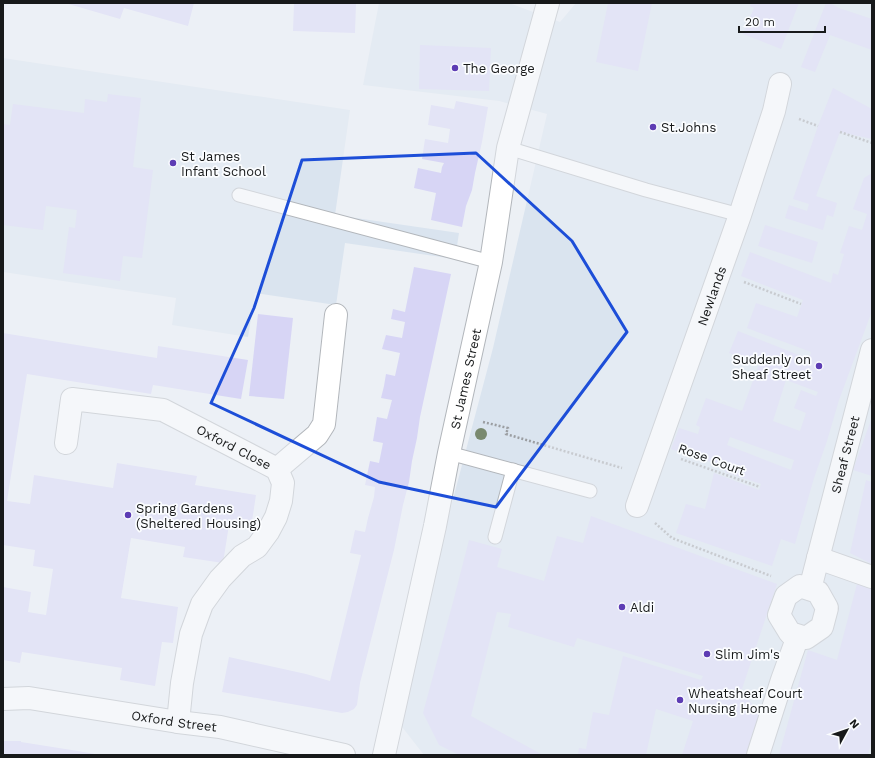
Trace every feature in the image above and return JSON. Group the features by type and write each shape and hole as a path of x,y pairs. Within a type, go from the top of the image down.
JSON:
{"street":[{"name":"St James Street","path":"384,755 435,526 449,453 491,262 508,148 548,3"},
{"name":"Newlands","path":"637,506 740,215 774,111 780,84"},
{"path":"277,469 317,435 324,424 336,315"},
{"name":"Sheaf Street","path":"810,589 872,350"},
{"name":"Oxford Close","path":"66,442 72,399 163,410 277,469 283,483 282,501 268,532 257,546 242,556 220,579 202,604 191,634 182,683 178,722"},
{"path":"818,558 872,577"},
{"path":"800,586 818,592 827,608 822,627 806,638 798,636 790,633 779,615 786,596 800,586"},
{"path":"758,755 798,636"},
{"name":"Oxford Street","path":"3,699 28,698 178,722 220,727 344,755"}],"lane":[{"path":"508,148 646,190 740,215"},
{"path":"239,195 491,262"},
{"path":"449,453 590,491"},
{"path":"495,537 513,470"}],"path":[{"path":"840,132 872,143"},
{"path":"720,272 801,304"},
{"name":"Rose Court","path":"657,450 760,487"}],"highlighted area":[{"path":"476,153 572,241 627,332 496,507 379,482 211,403 254,308 302,160"}],"shaded area":[{"path":"379,3 509,3 560,22 576,3 872,3 872,755 424,755 395,718 493,348 547,114 499,101 363,85"},
{"name":"St James Infant School","path":"3,58 350,110 335,215 459,233 455,259 345,243 336,305 255,293 248,337 172,325 176,298 3,272"}],"building":[{"path":"65,3 194,3 188,26 124,8 120,19"},
{"path":"294,3 356,4 355,33 293,31"},
{"path":"608,3 652,3 638,71 596,62"},
{"path":"751,3 799,3 781,49 743,34 754,8 750,6"},
{"path":"826,3 830,3 839,8 872,19 872,50 830,35 815,72 801,67"},
{"name":"The George","path":"420,45 491,48 489,91 419,89"},
{"path":"833,88 872,109 872,139 840,132 816,196 837,203 833,217 827,215 823,230 785,218 789,205 807,211 809,204 793,199 818,126"},
{"path":"108,94 141,98 133,167 153,170 142,258 123,256 120,281 63,273 69,227 75,228 77,210 46,206 43,230 3,225 3,124 10,125 13,104 84,113 85,99 107,102"},
{"path":"456,101 488,107 472,190 466,206 462,227 431,220 436,193 414,188 418,168 441,173 444,163 422,159 425,139 448,143 450,129 428,125 431,105 454,109"},
{"path":"872,173 872,311 839,400 795,544 781,539 772,566 676,533 686,504 705,509 714,473 759,490 761,484 725,472 726,467 671,449 679,428 698,434 700,427 696,425 706,398 742,411 759,364 729,353 738,331 809,359 811,352 747,328 756,303 797,317 803,300 741,276 750,252 831,283 833,273 838,275 844,254 840,253 849,226 862,230 867,214 853,209 864,178","holes":["786,380 818,392 816,396 801,390 794,408 806,413 800,431 773,421","730,437 794,460 791,470 727,445"]},
{"path":"765,225 818,242 812,263 758,246"},
{"path":"414,267 451,274 420,417 409,482 394,550 360,683 357,705 354,709 342,713 222,692 229,657 306,674 330,681 361,555 350,553 355,530 365,532 374,497 375,487 365,485 370,461 379,463 383,443 373,441 377,417 387,419 392,400 381,398 386,374 395,376 400,353 382,349 386,335 402,338 405,322 391,319 393,309 405,312"},
{"path":"258,314 293,318 284,399 249,396"},
{"name":"Spring Gardens (Sheltered Housing)","path":"3,333 157,358 158,346 248,360 241,399 153,385 151,394 27,374 7,501 30,504 34,475 113,488 117,463 197,476 195,485 256,495 251,528 229,525 223,563 183,557 185,547 131,538 121,598 178,607 173,643 162,642 155,686 120,680 122,668 22,652 20,663 3,660 3,587 31,592 28,612 46,615 53,569 33,566 35,550 3,545"},
{"path":"872,417 872,476 853,470"},
{"path":"866,480 872,482 872,564 850,553"},
{"name":"Aldi","path":"591,516 777,584 741,692 755,707 762,709 748,755 682,755 693,721 656,709 646,755 578,755 579,748 586,749 593,712 609,715 623,656 701,680 703,676 577,638 574,647 508,627 511,614 497,612 471,716 543,755 459,755 439,745 423,713 469,540 502,549 497,567 544,581 557,536 583,543"},
{"path":"857,584 872,588 872,739 868,755 779,755 808,650 837,660"},
{"path":"3,741 21,741 95,755 3,755"}],"place":[{"name":"The George","path":"455,68"},
{"name":"St.Johns","path":"653,127"},
{"name":"St James Infant School","path":"173,163"},
{"name":"Suddenly on Sheaf Street","path":"819,366"},
{"name":"Spring Gardens (Sheltered Housing)","path":"128,515"},
{"name":"Aldi","path":"622,607"},
{"name":"Slim Jim's","path":"707,654"},
{"name":"Wheatsheaf Court Nursing Home","path":"680,700"}]}
